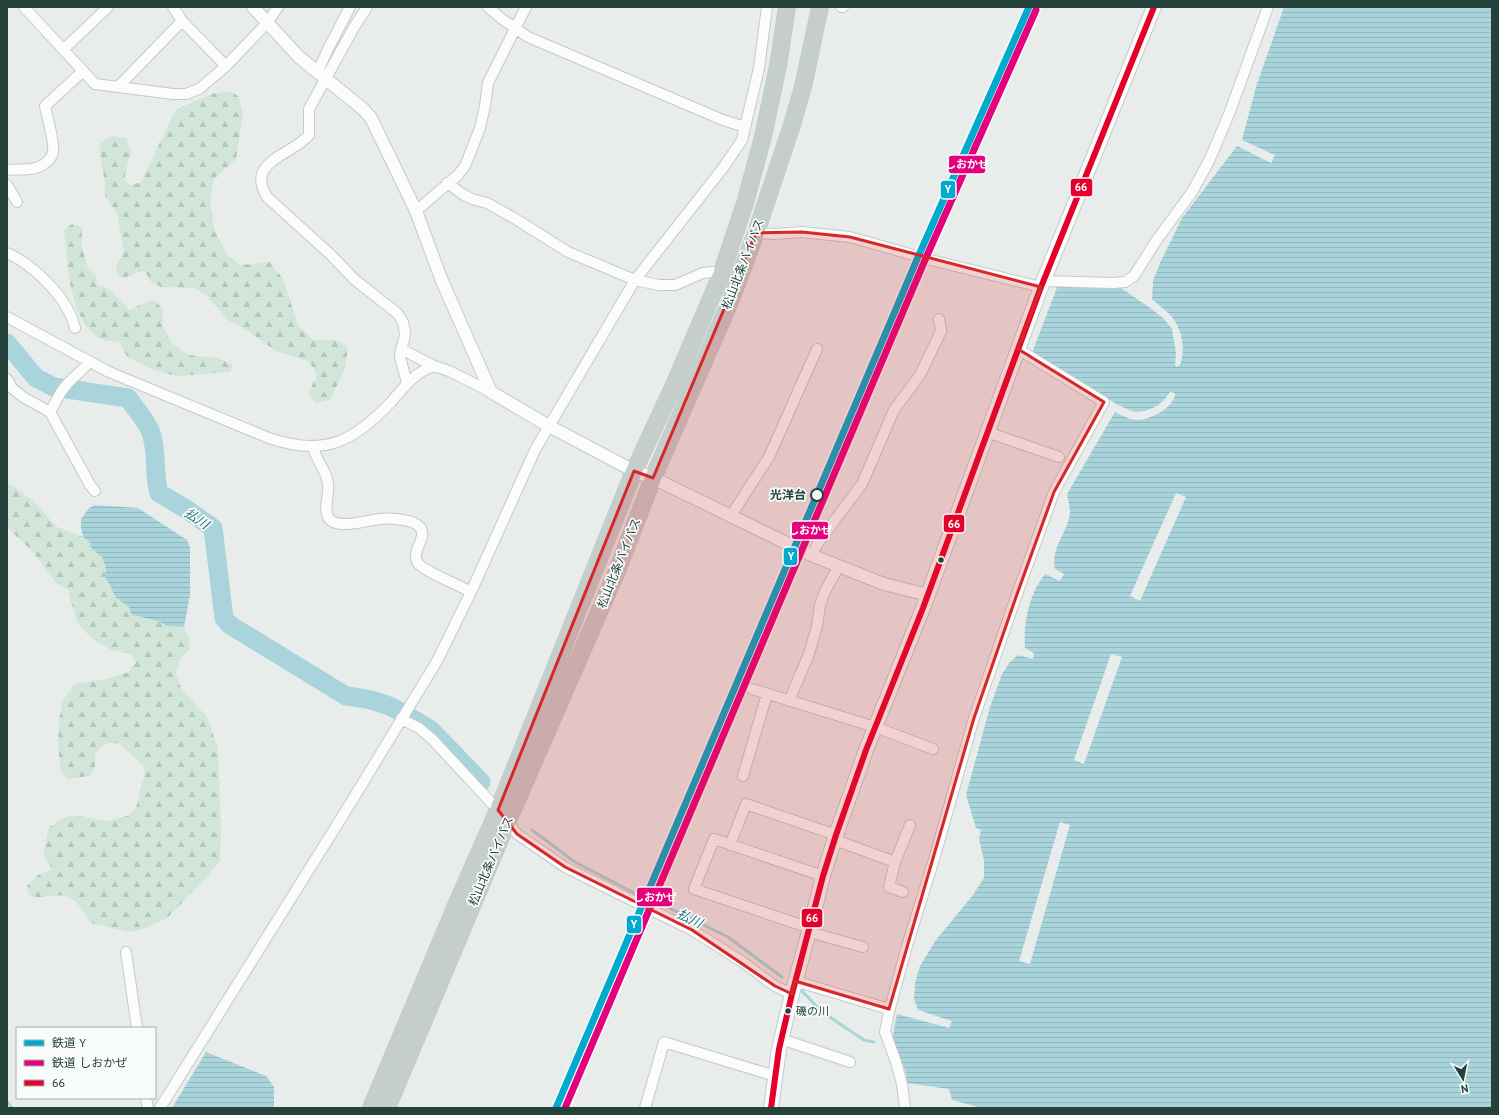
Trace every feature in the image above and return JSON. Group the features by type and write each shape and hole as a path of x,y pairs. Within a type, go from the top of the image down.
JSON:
{"highway":[{"name":"松山北条バイパス","path":"387,1108 502,816 634,471 674,385 721,275 745,203 761,146 778,66 787,7"},
{"name":"松山北条バイパス","path":"371,1108 457,903 502,816 617,571 653,478 730,302 779,166 803,87 820,7"}],"main road":[{"path":"771,1108 781,1039 823,876 835,837 875,727 928,595 1043,284 1154,7"}],"street":[{"path":"24,7 95,84 173,94 186,94 199,89 226,66 267,23 278,7"},
{"path":"64,49 108,7"},
{"path":"173,7 182,21 226,66"},
{"path":"253,7 299,57 371,118 416,211 442,281 491,392"},
{"path":"350,7 328,47 321,76 309,109 309,136 265,168 261,176 262,189 267,197 331,255 355,280 378,300 397,313 403,322 405,332 400,357 407,384"},
{"path":"321,76 367,7"},
{"path":"488,7 528,37 723,120 745,127"},
{"path":"416,211 458,175 465,166 480,128 488,83 526,7"},
{"path":"160,1108 438,661 535,450 635,280 723,168 742,140 759,68 767,7"},
{"path":"756,233 775,234 802,232 850,236 913,256 1043,284 1125,282 1134,276 1156,241 1192,192 1209,161 1229,114 1268,7"},
{"path":"118,87 182,21"},
{"path":"7,170 29,170 39,167 49,160 53,153 45,106 83,71"},
{"path":"742,140 761,146"},
{"path":"447,183 464,195 487,203 568,252 635,280 676,285 703,273 712,272 721,275"},
{"path":"7,185 16,202"},
{"path":"7,252 37,272 69,311 76,328"},
{"path":"7,317 109,372 269,438 303,447 331,444 347,438 377,416 407,384 425,369 434,366"},
{"path":"811,555 820,540 862,484 894,410 920,375 941,331 939,319"},
{"path":"401,349 491,392 549,426 634,471 653,478 811,555 884,584 928,595"},
{"path":"730,516 769,457 817,349"},
{"path":"905,1108 902,1084 885,1032 889,1010 907,946 935,856 974,718 1054,492 1104,402 1018,350"},
{"path":"50,412 61,392 68,383 90,362"},
{"path":"8,383 22,396 50,412 90,485 95,491"},
{"path":"987,432 1059,457"},
{"path":"313,447 314,452 324,470 328,483 326,510 328,517 334,522 344,524 361,523 380,519 410,521 417,524 422,530 423,535 416,557 418,563 471,592"},
{"path":"789,701 809,654 817,626 820,605 825,591 839,566"},
{"path":"752,689 875,727 933,749"},
{"path":"743,776 767,694"},
{"path":"401,720 419,728 432,739 517,834 565,867 692,930 741,961 775,986 794,987 889,1010"},
{"path":"730,845 746,804 835,837 895,862"},
{"path":"903,892 889,887 895,862 910,824"},
{"path":"823,876 714,839 694,889 863,947"},
{"path":"126,952 137,1027"},
{"path":"781,1039 850,1062"},
{"path":"645,1108 664,1042 775,1076"}],"highlighted area":[{"path":"802,232 850,237 1041,287 1018,349 1104,402 1054,492 1016,597 974,718 889,1009 795,981 792,994 775,986 692,930 565,867 517,834 498,810 634,471 653,478 756,233"}],"green space":[{"path":"229,91 238,96 243,113 236,159 214,179 210,200 214,229 227,255 241,265 270,262 283,279 298,325 313,340 336,340 348,347 345,369 330,400 316,403 309,394 317,377 314,369 308,361 276,351 249,332 226,319 209,298 195,288 161,287 151,282 145,271 138,272 127,277 121,277 116,270 119,260 124,252 117,214 105,195 105,182 99,149 101,143 112,136 126,138 131,152 125,174 125,181 131,185 141,182 177,109 212,94"},
{"path":"72,224 82,227 82,246 87,266 96,275 97,285 108,289 130,310 144,303 155,300 163,310 162,325 172,343 188,355 218,358 233,365 230,372 176,376 151,369 127,356 119,342 100,339 89,330 81,318 76,305 69,274 64,230"},
{"path":"10,484 32,500 57,527 83,537 91,543 93,549 102,557 106,569 106,579 115,597 129,607 132,615 158,621 167,626 184,627 189,639 190,649 181,657 176,674 181,688 207,717 218,748 221,827 220,861 204,880 167,918 143,929 130,932 91,923 79,906 71,898 65,896 35,897 29,895 27,886 38,875 51,870 50,864 43,856 49,827 72,815 108,821 130,815 136,808 145,774 143,765 120,745 115,743 109,743 95,754 95,767 89,776 67,779 61,772 58,745 59,721 63,700 75,684 106,679 128,672 136,663 132,654 111,650 91,638 77,622 68,590 56,583 32,551 7,527 7,485"}],"water":[{"path":"1284,7 1492,7 1492,1108 982,1108 952,1100 949,1089 907,1083 906,1072 892,1040 897,1014 949,1028 952,1021 918,1010 914,999 915,983 920,966 936,940 973,895 984,878 984,860 979,839 981,830 976,828 966,795 990,707 1002,674 1009,663 1018,655 1033,659 1034,653 1025,648 1025,629 1028,609 1035,590 1045,574 1060,581 1064,574 1055,569 1054,562 1057,548 1069,520 1070,513 1067,494 1115,412 1130,419 1144,419 1156,415 1167,407 1174,398 1175,393 1170,392 1157,406 1145,411 1134,412 1118,405 1032,353 1058,285 1121,288 1153,310 1164,319 1172,329 1176,353 1175,365 1176,367 1180,365 1183,353 1182,339 1175,321 1152,299 1153,281 1182,218 1237,146 1271,163 1275,155 1242,140 1256,87"},
{"path":"95,505 138,508 187,540 190,547 190,595 184,627 167,626 158,621 132,615 129,607 115,597 106,579 106,569 102,557 92,549 91,543 83,537 81,528 81,519 89,508"},
{"path":"206,1052 266,1076 274,1087 274,1108 172,1108"}],"pier":[{"path":"1176,493 1186,497 1140,601 1130,596"},
{"path":"1111,654 1122,657 1084,764 1074,760"},
{"path":"1060,822 1070,825 1030,964 1019,961"}],"waterway":[{"name":"払川","path":"7,343 36,378 54,387 128,398 144,420 151,433 159,493 186,509 213,528 224,618 230,625 346,696 375,701 401,712"},
{"name":"払川","path":"409,717 431,730 481,782"},
{"name":"払川","path":"532,830 575,862 642,897 661,904 728,937 782,977"},
{"name":"払川","path":"802,991 821,1011 864,1040 874,1042"},
{"path":"7,1101 12,1108"}],"rail line":[{"name":"Y","path":"556,1108 918,257 1029,7"},
{"name":"しおかぜ","path":"565,1108 925,260 1036,10"}],"transit line":[{"name":"66","path":"771,1108 779,1049 792,994 823,876 836,835 866,750 923,608 1041,287 1154,7"}],"place":[{"name":"光洋台","path":"817,495"},
{"name":"磯の川","path":"788,1011"}]}
